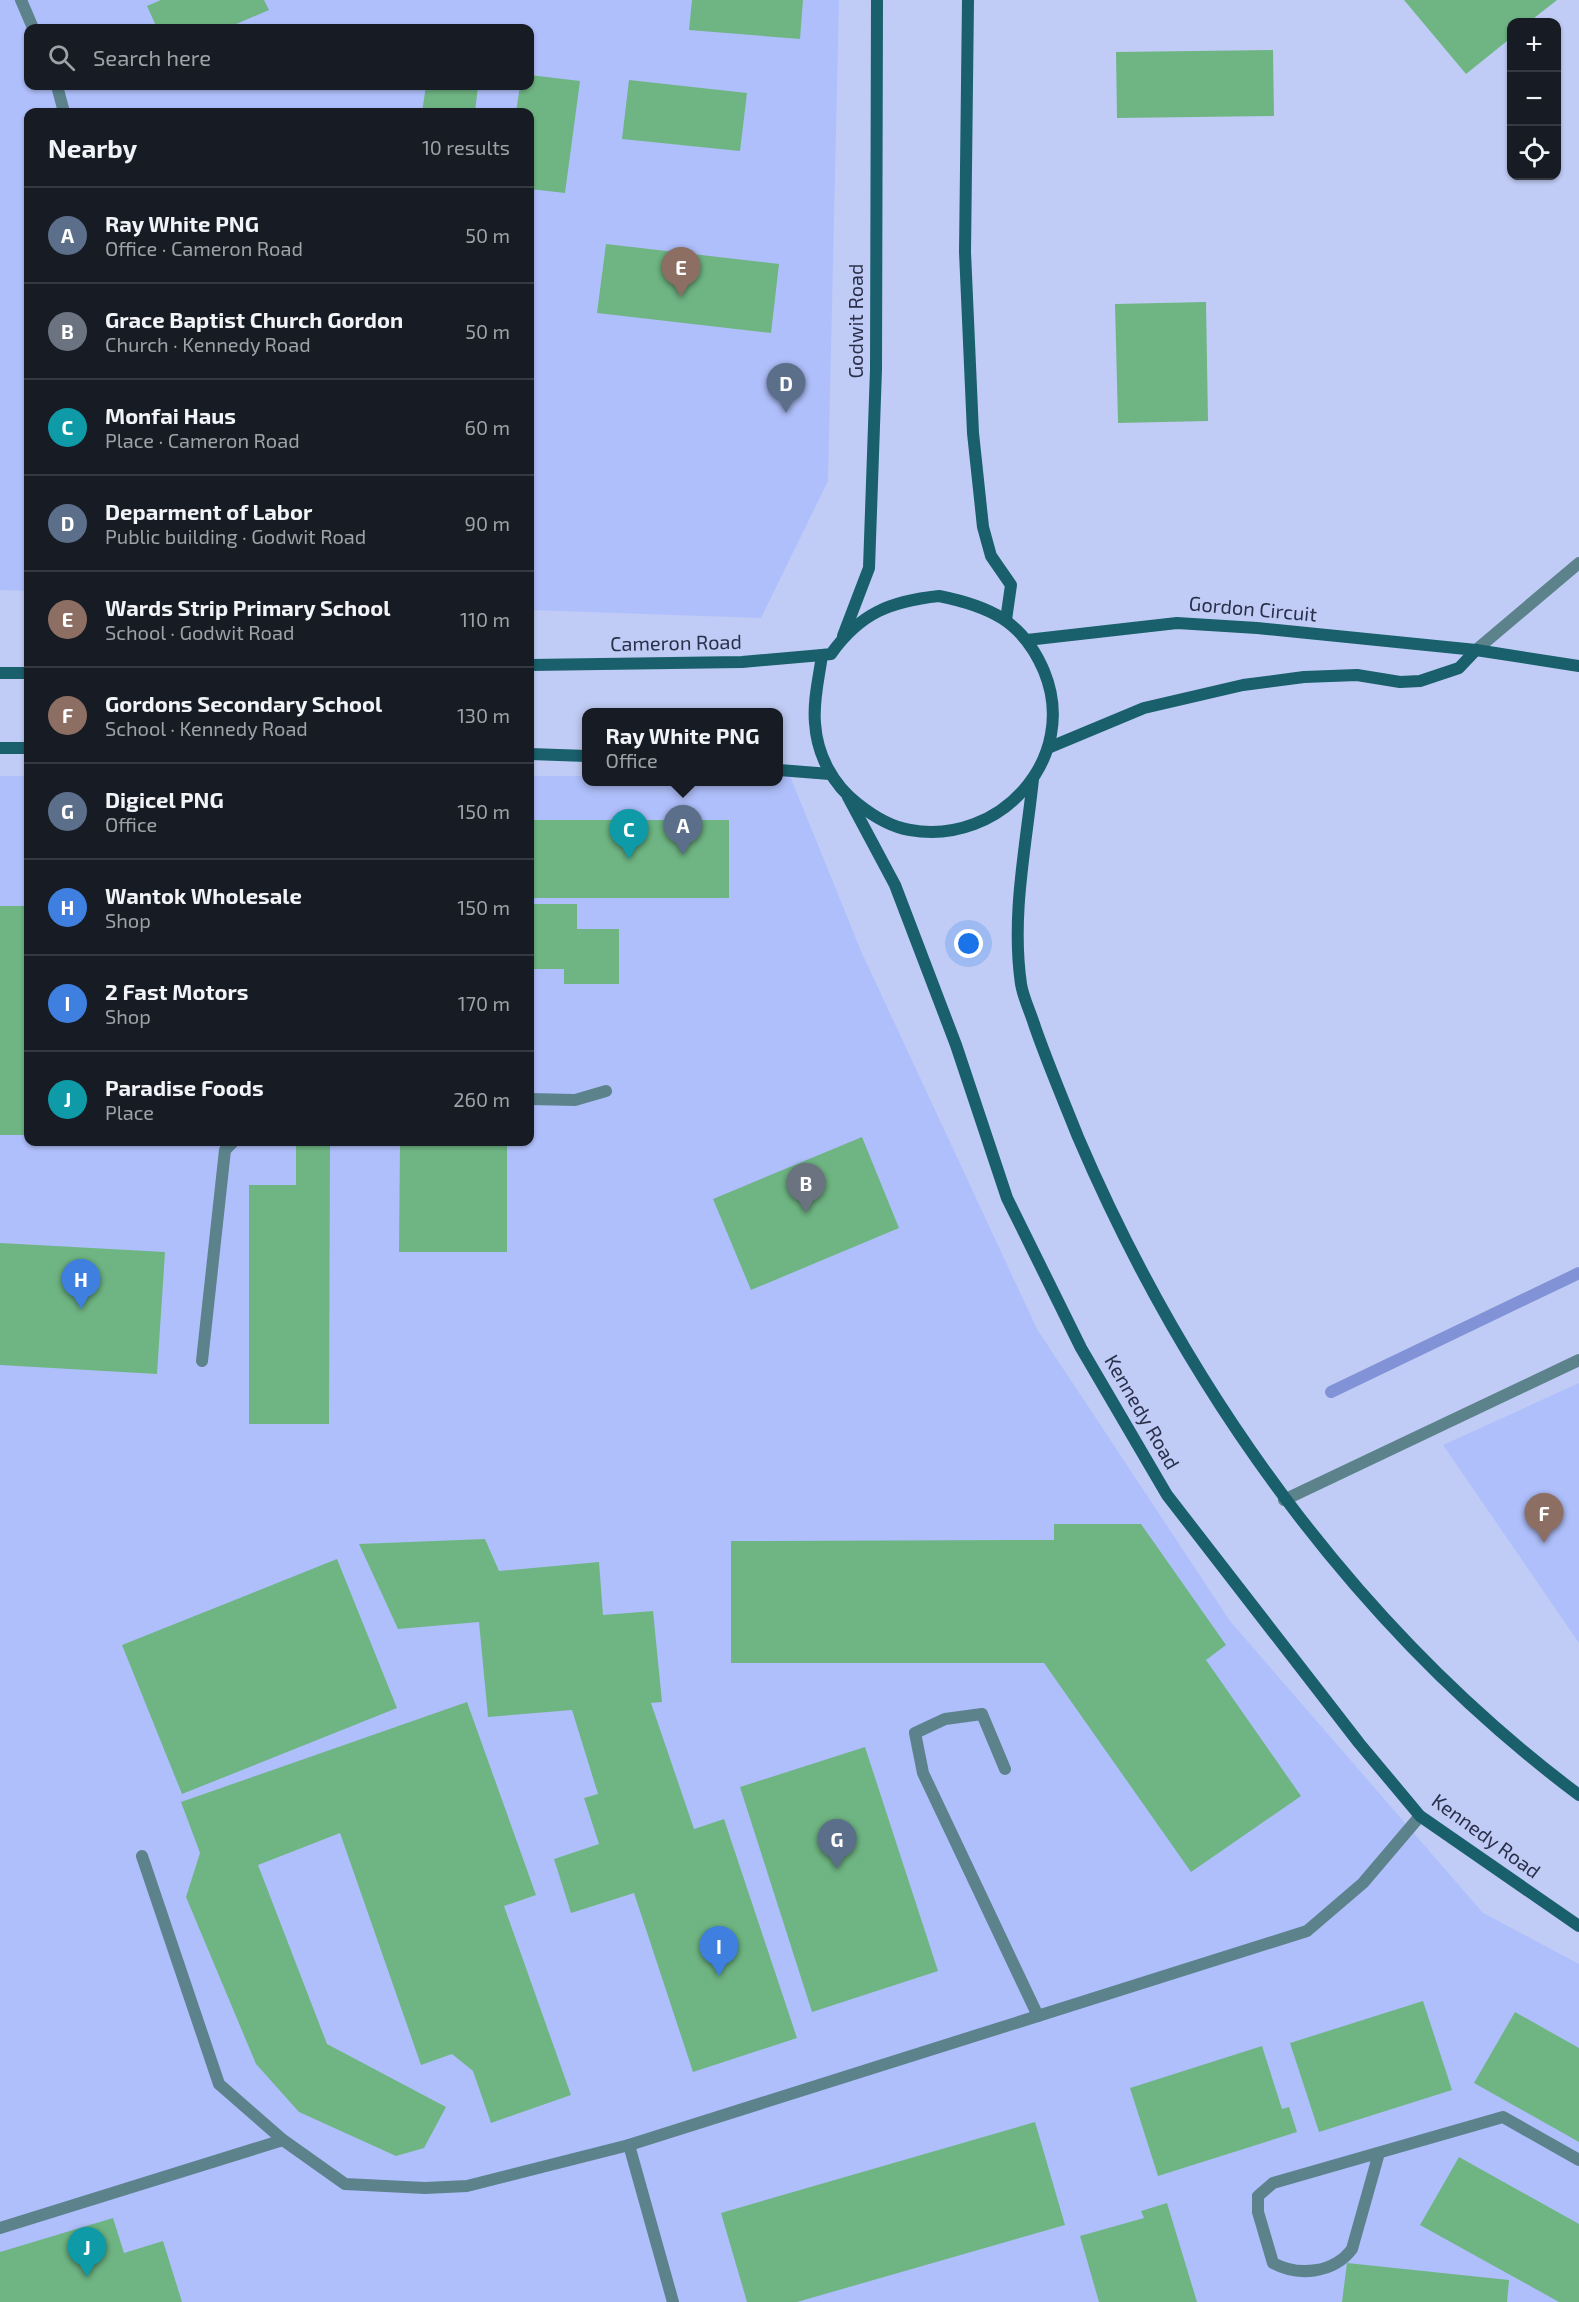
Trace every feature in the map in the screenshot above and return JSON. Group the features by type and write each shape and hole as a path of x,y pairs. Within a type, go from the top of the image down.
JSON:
{"main road":[{"name":"Godwit Road","path":"843,638 869,568 876,369 877,0"},
{"path":"968,0 965,252 973,433 983,527 991,556 1011,585 1006,620"},
{"path":"1034,779 1010,806 980,823 945,832 909,830 876,818 848,796 830,774 819,749 815,724 815,697 822,655 831,654 843,638 870,614 904,600 939,596 975,603 1006,620 1027,640 1048,681 1052,703 1048,748 1034,779 1017,900 1021,985 1046,1062 1109,1210 1180,1341 1284,1500 1410,1646 1520,1751 1579,1795"},
{"name":"Gordon Circuit","path":"1027,640 1177,623 1257,628 1476,650 1579,666"},
{"path":"1048,748 1144,708 1232,688 1304,677 1346,676 1400,682 1420,681 1459,668 1476,650"},
{"name":"Cameron Road","path":"534,665 742,662 822,655"},
{"path":"0,673 24,673"},
{"path":"0,748 24,748"},
{"path":"534,754 582,756"},
{"path":"783,770 830,774"},
{"name":"Kennedy Road","path":"848,796 895,885 956,1045 1007,1198 1081,1348 1167,1495 1359,1743 1420,1816 1579,1926"}],"street":[{"path":"21,0 31,24"},
{"path":"58,90 63,108"},
{"path":"1476,650 1579,563"},
{"path":"534,1099 575,1100 606,1090"},
{"path":"202,1361 225,1150 229,1146"},
{"path":"1284,1500 1579,1360"},
{"path":"1005,1769 982,1714 945,1719 915,1733 923,1773 1038,2016"},
{"path":"142,1856 219,2084 283,2140 345,2184 425,2188 467,2186 629,2145 1307,1930 1363,1883 1420,1816"},
{"path":"1379,2153 1352,2249 1343,2260 1310,2271 1289,2271 1274,2263 1258,2212 1258,2196 1274,2183 1503,2117 1579,2160"},
{"path":"0,2228 283,2140"},
{"path":"629,2145 673,2302"}],"shaded area":[{"path":"0,0 839,0 828,481 761,618 534,610 534,108 24,108 24,591 0,590"},
{"path":"0,776 24,776 24,1146 534,1146 534,776 582,776 582,786 783,786 783,776 790,776 861,951 1037,1329 1230,1621 1483,1913 1579,1964 1579,2302 0,2302"},
{"path":"1579,1383 1579,1643 1443,1445"}],"building":[{"path":"161,0 264,0 269,10 236,24 155,24 147,6"},
{"path":"692,0 803,0 800,39 689,30"},
{"path":"1404,0 1557,0 1534,18 1507,18 1507,41 1466,74"},
{"path":"1273,50 1274,116 1117,118 1116,52"},
{"path":"534,75 580,81 565,193 534,189 534,108 517,108 519,90 534,90"},
{"path":"629,80 747,93 740,151 622,139"},
{"path":"425,90 478,90 475,108 423,108"},
{"path":"606,244 779,264 771,333 597,313"},
{"path":"1206,302 1208,421 1118,423 1115,304"},
{"path":"534,820 729,820 729,898 534,898"},
{"path":"534,904 577,904 577,929 619,929 619,984 564,984 564,969 534,969"},
{"path":"0,906 24,906 24,1135 0,1135"},
{"path":"862,1137 899,1228 751,1290 713,1199"},
{"path":"296,1146 330,1146 329,1424 249,1424 249,1185 296,1185"},
{"path":"400,1146 507,1146 507,1252 399,1252"},
{"path":"0,1243 165,1252 157,1374 0,1365"},
{"path":"1054,1524 1141,1524 1226,1645 1206,1660 1301,1796 1191,1872 1044,1663 731,1663 731,1541 1054,1540"},
{"path":"485,1539 499,1571 599,1562 603,1615 653,1611 662,1702 651,1703 694,1829 724,1819 797,2038 693,2072 634,1893 571,1913 554,1859 599,1844 584,1798 598,1794 572,1710 488,1717 479,1622 398,1629 359,1544"},
{"path":"337,1559 397,1708 182,1794 122,1645"},
{"path":"467,1702 536,1895 504,1906 571,2095 491,2123 473,2071 452,2054 421,2065 340,1833 258,1865 327,2044 446,2107 424,2148 396,2156 299,2112 256,2064 186,1897 200,1853 181,1802"},
{"path":"865,1747 938,1971 812,2012 740,1787"},
{"path":"1423,2001 1452,2090 1319,2132 1290,2043"},
{"path":"1515,2012 1579,2048 1579,2142 1474,2083"},
{"path":"1262,2046 1282,2109 1289,2107 1297,2132 1158,2176 1130,2088"},
{"path":"1035,2122 1065,2225 797,2302 747,2302 721,2213"},
{"path":"1459,2157 1579,2224 1579,2302 1559,2302 1420,2225"},
{"path":"1167,2203 1197,2302 1099,2302 1080,2236 1144,2218 1141,2211"},
{"path":"113,2218 124,2253 163,2241 182,2302 0,2302 0,2252"},
{"path":"1347,2263 1509,2280 1507,2302 1342,2302"}],"waterway":[{"path":"1331,1392 1579,1273"}],"place":[{"name":"Wards Strip Primary School","path":"681,297"},
{"name":"Deparment of Labor","path":"786,413"},
{"name":"Ray White PNG","path":"683,855"},
{"name":"Monfai Haus","path":"629,859"},
{"name":"Grace Baptist Church Gordon","path":"806,1213"},
{"name":"Wantok Wholesale","path":"81,1309"},
{"name":"Gordons Secondary School","path":"1544,1543"},
{"name":"Digicel PNG","path":"837,1869"},
{"name":"2 Fast Motors","path":"719,1976"},
{"name":"Paradise Foods","path":"87,2277"}]}
